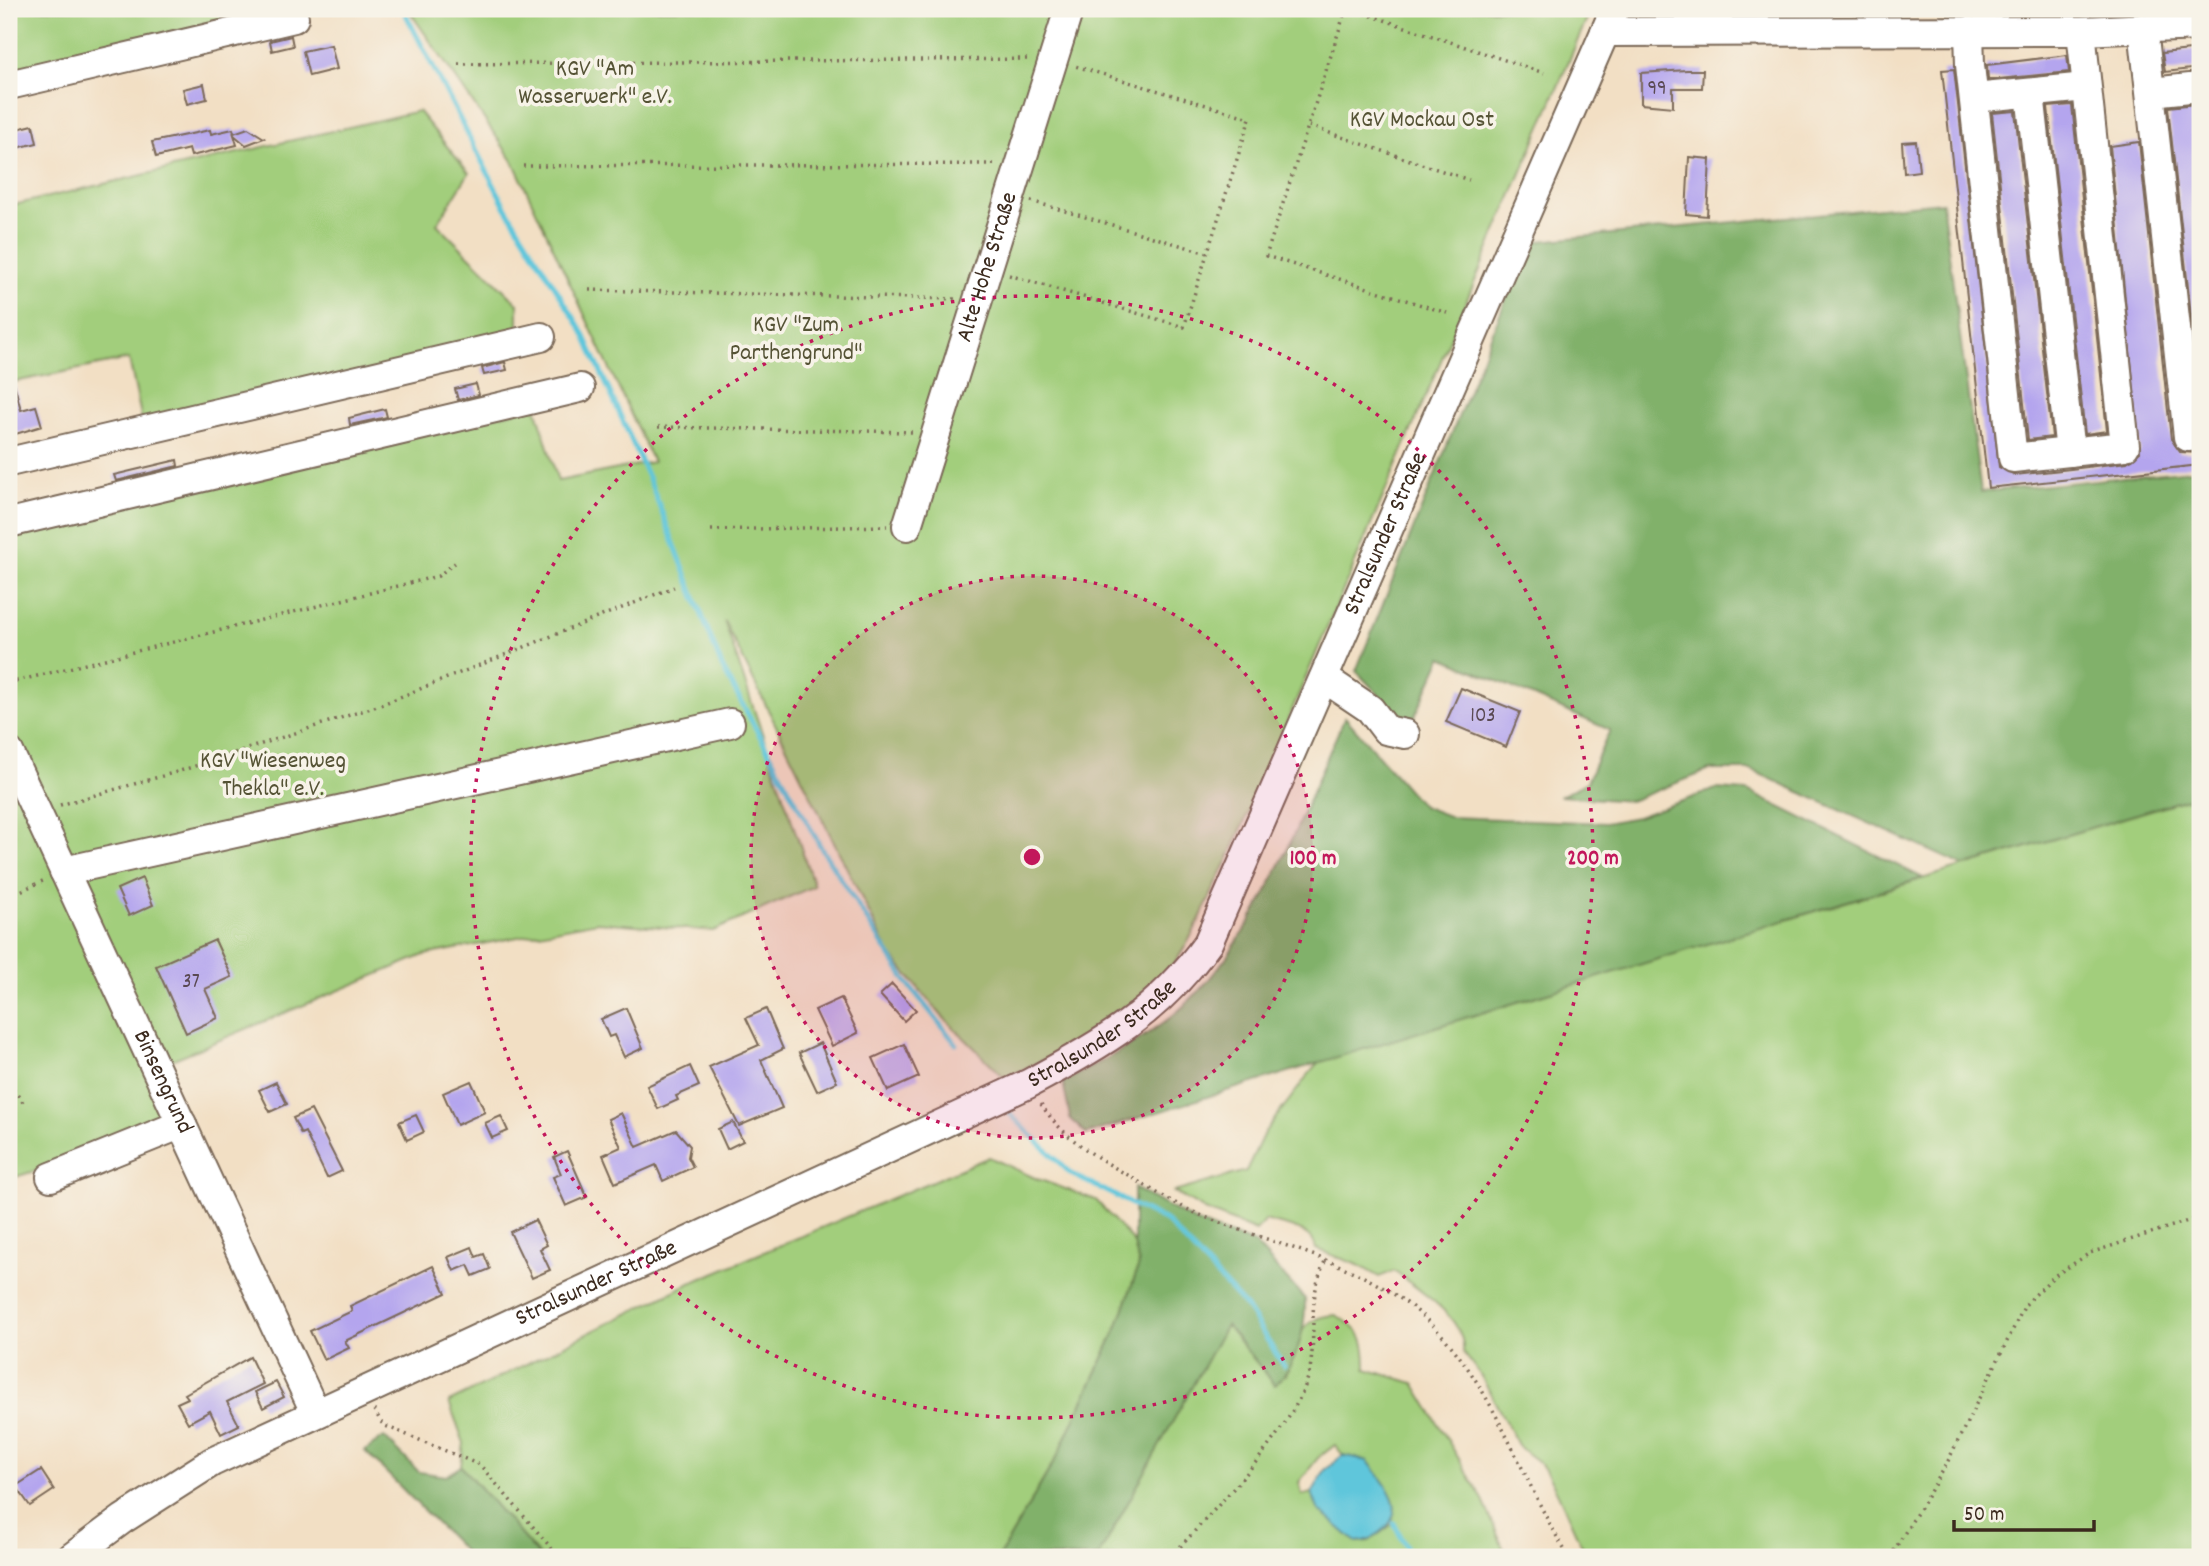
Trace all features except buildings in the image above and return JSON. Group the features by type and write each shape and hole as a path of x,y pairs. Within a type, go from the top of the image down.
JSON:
{"street":[{"name":"Alte Hohe Straße","path":"907,526 1069,9"},
{"path":"9,85 294,18"},
{"path":"1610,20 1969,31 2081,31 2200,26"},
{"name":"Stralsunder Straße","path":"72,1557 124,1519 212,1462 360,1391 1028,1084 1094,1049 1150,1010 1195,962 1208,943 1610,20"},
{"path":"2143,28 2188,437 2200,436"},
{"path":"1969,31 2013,458 2126,446 2081,31"},
{"path":"1974,98 2086,87"},
{"path":"2151,92 2200,87"},
{"path":"2030,93 2070,452"},
{"path":"9,462 541,337"},
{"path":"9,523 580,388"},
{"path":"1324,678 1370,709 1386,730 1405,734"},
{"path":"64,871 730,723"},
{"name":"Binsengrund","path":"9,752 315,1412"},
{"path":"51,1177 182,1124"}],"path":[{"path":"1447,313 1266,256 1349,9 1544,73"},
{"path":"458,64 1054,59 1250,118 1184,327 988,269"},
{"path":"1308,125 1469,180"},
{"path":"523,166 1021,164"},
{"path":"1011,195 1207,253"},
{"path":"589,290 979,300"},
{"path":"658,427 936,432"},
{"path":"712,530 907,526"},
{"path":"9,683 438,576 455,563"},
{"path":"37,811 180,771 380,705 674,587"},
{"path":"9,896 64,871"},
{"path":"9,1084 25,1105"},
{"path":"1028,1084 1062,1130 1103,1161 1201,1216 1356,1271 1405,1302 1430,1324 1454,1353 1497,1416 1569,1557"},
{"path":"1890,1557 1944,1469 2025,1305 2054,1276 2090,1253 2200,1217"},
{"path":"1171,1557 1255,1461 1298,1403 1310,1369 1315,1282 1325,1258"},
{"path":"360,1391 383,1425 480,1465 559,1557"}],"green space":[{"path":"9,9 282,9 9,71"},
{"path":"408,9 1591,9 1228,860 1181,954 1157,985 1118,1018 1073,1045 1005,1078 942,1016 889,953 724,621 814,886 713,931 597,922 424,955 162,1064 9,751 9,525 536,407 558,481 653,462 513,161"},
{"path":"418,111 469,173 437,224 518,304 518,335 143,425 129,359 9,383 9,206"},
{"path":"1942,202 1981,492 2200,469 2200,795 1964,866 1751,770 1710,770 1630,801 1561,796 1587,782 1610,730 1442,657 1410,727 1356,671 1529,242"},
{"path":"1345,717 1422,806 1451,817 1605,823 1637,817 1716,789 1747,791 1923,878 1086,1134 1070,1118 1063,1082 1129,1046 1161,1024 1189,1001 1216,971 1240,938 1279,867"},
{"path":"9,760 171,1116 41,1169 9,1179"},
{"path":"2200,795 2200,1557 1588,1557 1550,1477 1540,1464 1518,1445 1481,1376 1463,1352 1457,1327 1428,1296 1394,1271 1379,1277 1358,1265 1316,1249 1309,1236 1296,1229 1265,1220 1256,1231 1205,1210 1174,1192 1246,1171 1264,1133 1319,1061"},
{"path":"989,1157 1035,1178 1096,1200 1134,1243 1139,1265 1117,1328 1059,1453 999,1557 540,1557 461,1466 464,1443 449,1402 688,1284"},
{"path":"1134,1188 1194,1221 1255,1244 1305,1299 1299,1345 1283,1377 1275,1385 1226,1325 1098,1557 999,1557 1059,1453 1117,1328 1139,1265 1134,1243"},
{"path":"1336,1315 1357,1331 1364,1343 1366,1369 1414,1383 1482,1498 1507,1557 1098,1557 1226,1324 1286,1375 1297,1342 1306,1326 1323,1317","holes":["1335,1445 1343,1455 1368,1461 1394,1523 1369,1541 1356,1542 1319,1509 1312,1493 1302,1495 1299,1482 1318,1458"]},
{"path":"384,1437 419,1472 446,1476 461,1466 540,1557 470,1557 365,1451"}],"water":[{"path":"1343,1455 1368,1461 1387,1488 1395,1506 1390,1523 1367,1540 1356,1542 1318,1509 1312,1493 1325,1470"}],"waterway":[{"path":"403,9 506,208 583,332 651,484 722,667 823,851 908,984 956,1044"},
{"path":"1008,1112 1071,1174 1166,1221 1246,1307 1284,1366"},
{"path":"1394,1523 1411,1557"}],"park label":[{"name":"KGV \"Am Wasserwerk\" e.V.","path":"595,84"},
{"name":"KGV Mockau Ost","path":"1422,121"},
{"name":"KGV \"Zum Parthengrund\"","path":"796,340"},
{"name":"KGV \"Wiesenweg Thekla\" e.V.","path":"273,776"}]}
